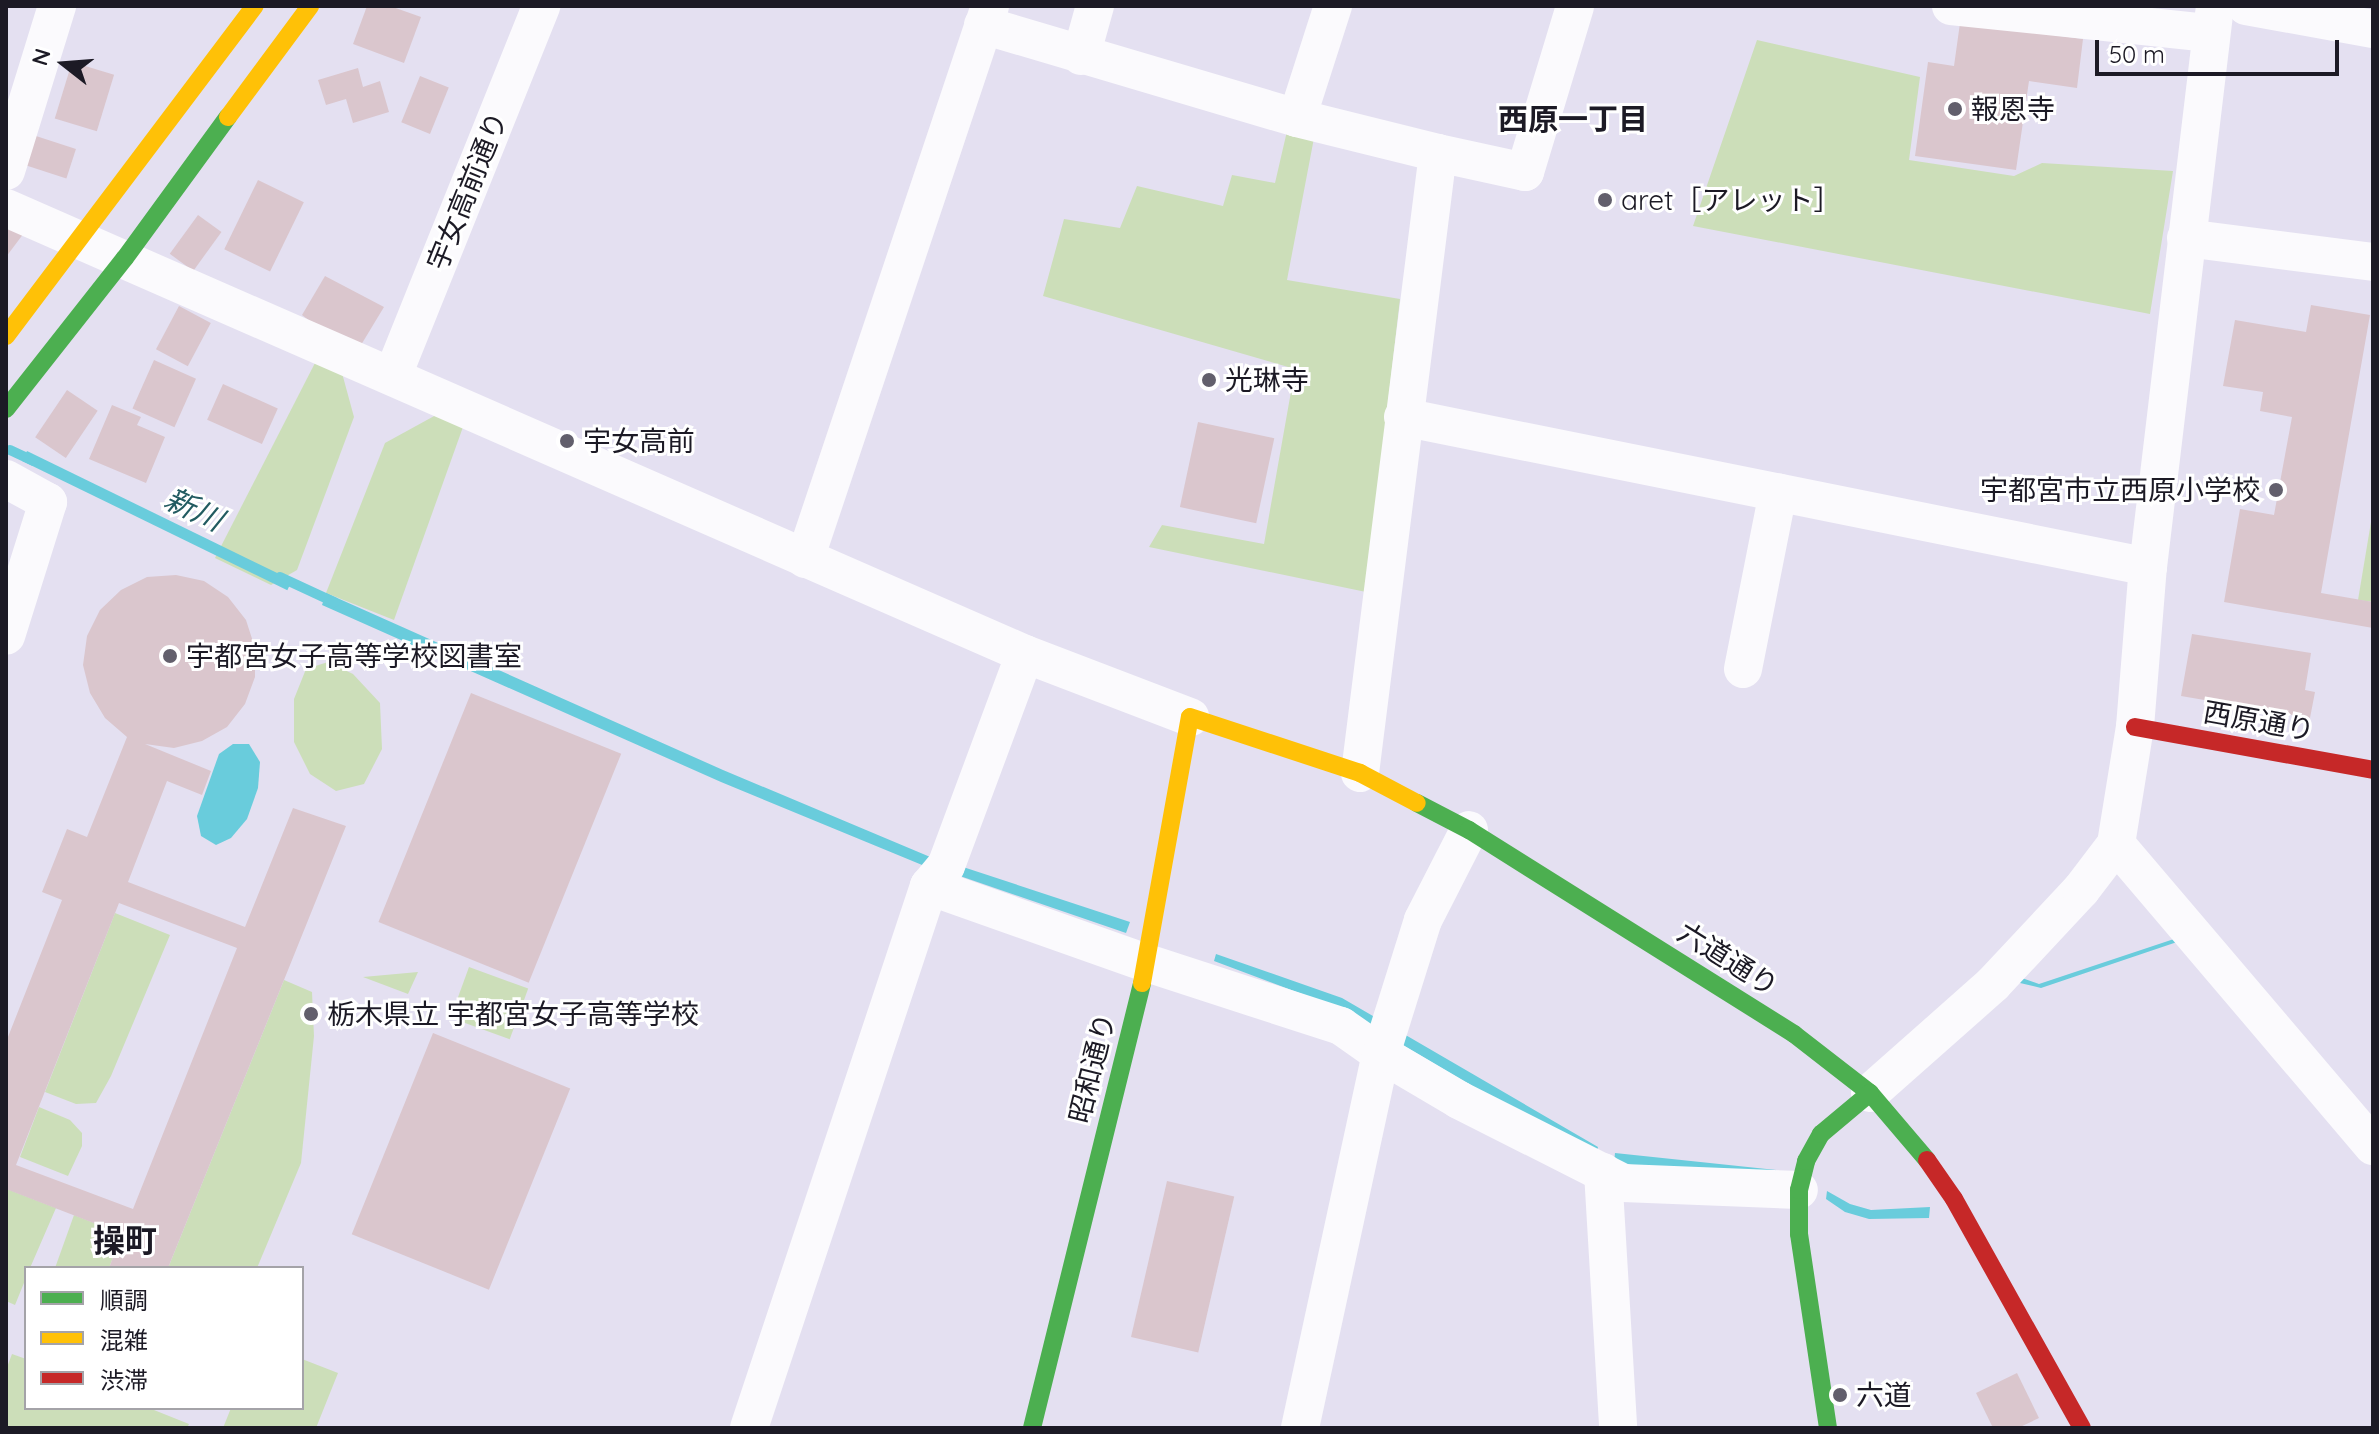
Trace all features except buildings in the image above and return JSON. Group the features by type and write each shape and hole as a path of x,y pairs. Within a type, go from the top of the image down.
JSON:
{"street":[{"path":"6,171 57,6"},
{"path":"6,336 255,6"},
{"path":"6,409 125,258 310,6"},
{"name":"宇女高前通り","path":"393,375 541,6"},
{"path":"1081,56 1095,6"},
{"path":"1297,118 1333,6"},
{"path":"805,559 986,16 1081,56 1297,118 1525,172 1575,6"},
{"path":"1828,1428 1799,1234 1799,1190 1806,1161 1821,1134 1993,984 2081,890 2116,844 2135,727 2148,567 2213,19 1951,6"},
{"path":"2246,6 2373,29"},
{"path":"1360,773 1438,153"},
{"path":"6,208 79,237 805,559 1209,729"},
{"path":"2186,238 2373,262"},
{"path":"1403,417 2148,567"},
{"path":"6,479 48,502 6,636"},
{"path":"1743,669 1778,492"},
{"path":"749,1428 929,886 946,866 1025,654"},
{"name":"西原通り","path":"2135,727 2373,770"},
{"name":"六道通り","path":"1209,729 1360,773 1469,830 1794,1034 1870,1093 1912,1138 1954,1199 2082,1428"},
{"name":"昭和通り","path":"1032,1428 1167,969 1209,729"},
{"path":"1300,1428 1381,1054 1423,920 1469,830"},
{"path":"2116,844 2373,1146"},
{"path":"929,886 1341,1026 1381,1054 1459,1100 1623,1183 1799,1190"},
{"path":"1603,1172 1618,1428"}],"green space":[{"path":"1757,40 1920,77 1909,160 2014,176 2042,163 2173,171 2150,314 1693,226"},
{"path":"1287,131 1314,138 1287,280 1400,299 1366,592 1149,547 1162,525 1264,544 1295,369 1043,296 1064,219 1120,228 1137,186 1223,206 1232,175 1275,183"},
{"path":"316,361 342,373 354,417 297,570 271,585 215,558"},
{"path":"436,415 463,427 394,620 326,593 385,443"},
{"path":"2373,510 2373,602 2358,600"},
{"path":"328,662 353,674 380,703 382,749 364,784 336,791 310,774 294,742 294,699 306,669"},
{"path":"115,913 170,935 111,1076 96,1103 76,1104 45,1092"},
{"path":"469,967 528,989 510,1039 451,1018"},
{"path":"418,972 408,994 363,977"},
{"path":"284,980 312,992 314,1036 301,1163 258,1266 169,1266"},
{"path":"39,1107 70,1120 82,1133 82,1146 68,1176 20,1157"},
{"path":"7,1189 56,1208 31,1266 24,1266 24,1283 15,1305 6,1301"},
{"path":"74,1215 122,1234 110,1266 56,1266"},
{"path":"12,1354 24,1358 24,1410 154,1410 189,1424 187,1428 6,1428 6,1370"},
{"path":"304,1360 338,1373 316,1428 223,1428 230,1410 304,1410"}],"water":[{"path":"27,451 292,580 287,590 22,461"},
{"path":"326,593 723,770 935,859 927,867 721,782 322,605"},
{"path":"233,744 249,744 260,762 258,788 247,819 231,838 216,845 201,836 197,816 219,754"},
{"path":"960,866 1130,922 1126,933 957,875"},
{"path":"2177,938 2180,941 2041,988 2020,983 2022,978 2039,984"},
{"path":"1216,954 1342,998 1598,1147 1595,1159 1342,1009 1214,961"},
{"path":"1615,1153 1776,1170 1775,1180 1614,1163"},
{"path":"1827,1191 1850,1204 1871,1210 1930,1207 1929,1218 1869,1219 1845,1212 1826,1199"}],"waterway":[{"name":"新川","path":"10,450 34,461"},
{"name":"新川","path":"280,577 334,602"}],"traffic: fast":[{"path":"6,409 125,258 228,117"},
{"path":"1417,803 1469,830 1794,1034 1870,1093 1927,1160"},
{"path":"1032,1428 1142,983"},
{"path":"1828,1428 1799,1234 1799,1190 1806,1161 1821,1134 1870,1093"}],"traffic: slow":[{"path":"6,336 255,6"},
{"path":"228,117 310,6"},
{"path":"1142,983 1190,717 1360,773 1417,803"}],"traffic: jam":[{"path":"2135,727 2373,770"},
{"path":"1927,1160 1954,1199 2082,1428"}],"place":[{"name":"報恩寺","path":"1955,109"},
{"name":"aret［アレット］","path":"1605,200"},
{"name":"光琳寺","path":"1209,380"},
{"name":"宇女高前","path":"567,441"},
{"name":"宇都宮市立西原小学校","path":"2276,490"},
{"name":"宇都宮女子高等学校図書室","path":"170,656"},
{"name":"栃木県立 宇都宮女子高等学校","path":"311,1014"},
{"name":"六道","path":"1840,1395"}],"district":[{"name":"西原一丁目","path":"1573,119"},
{"name":"操町","path":"125,1240"}]}
